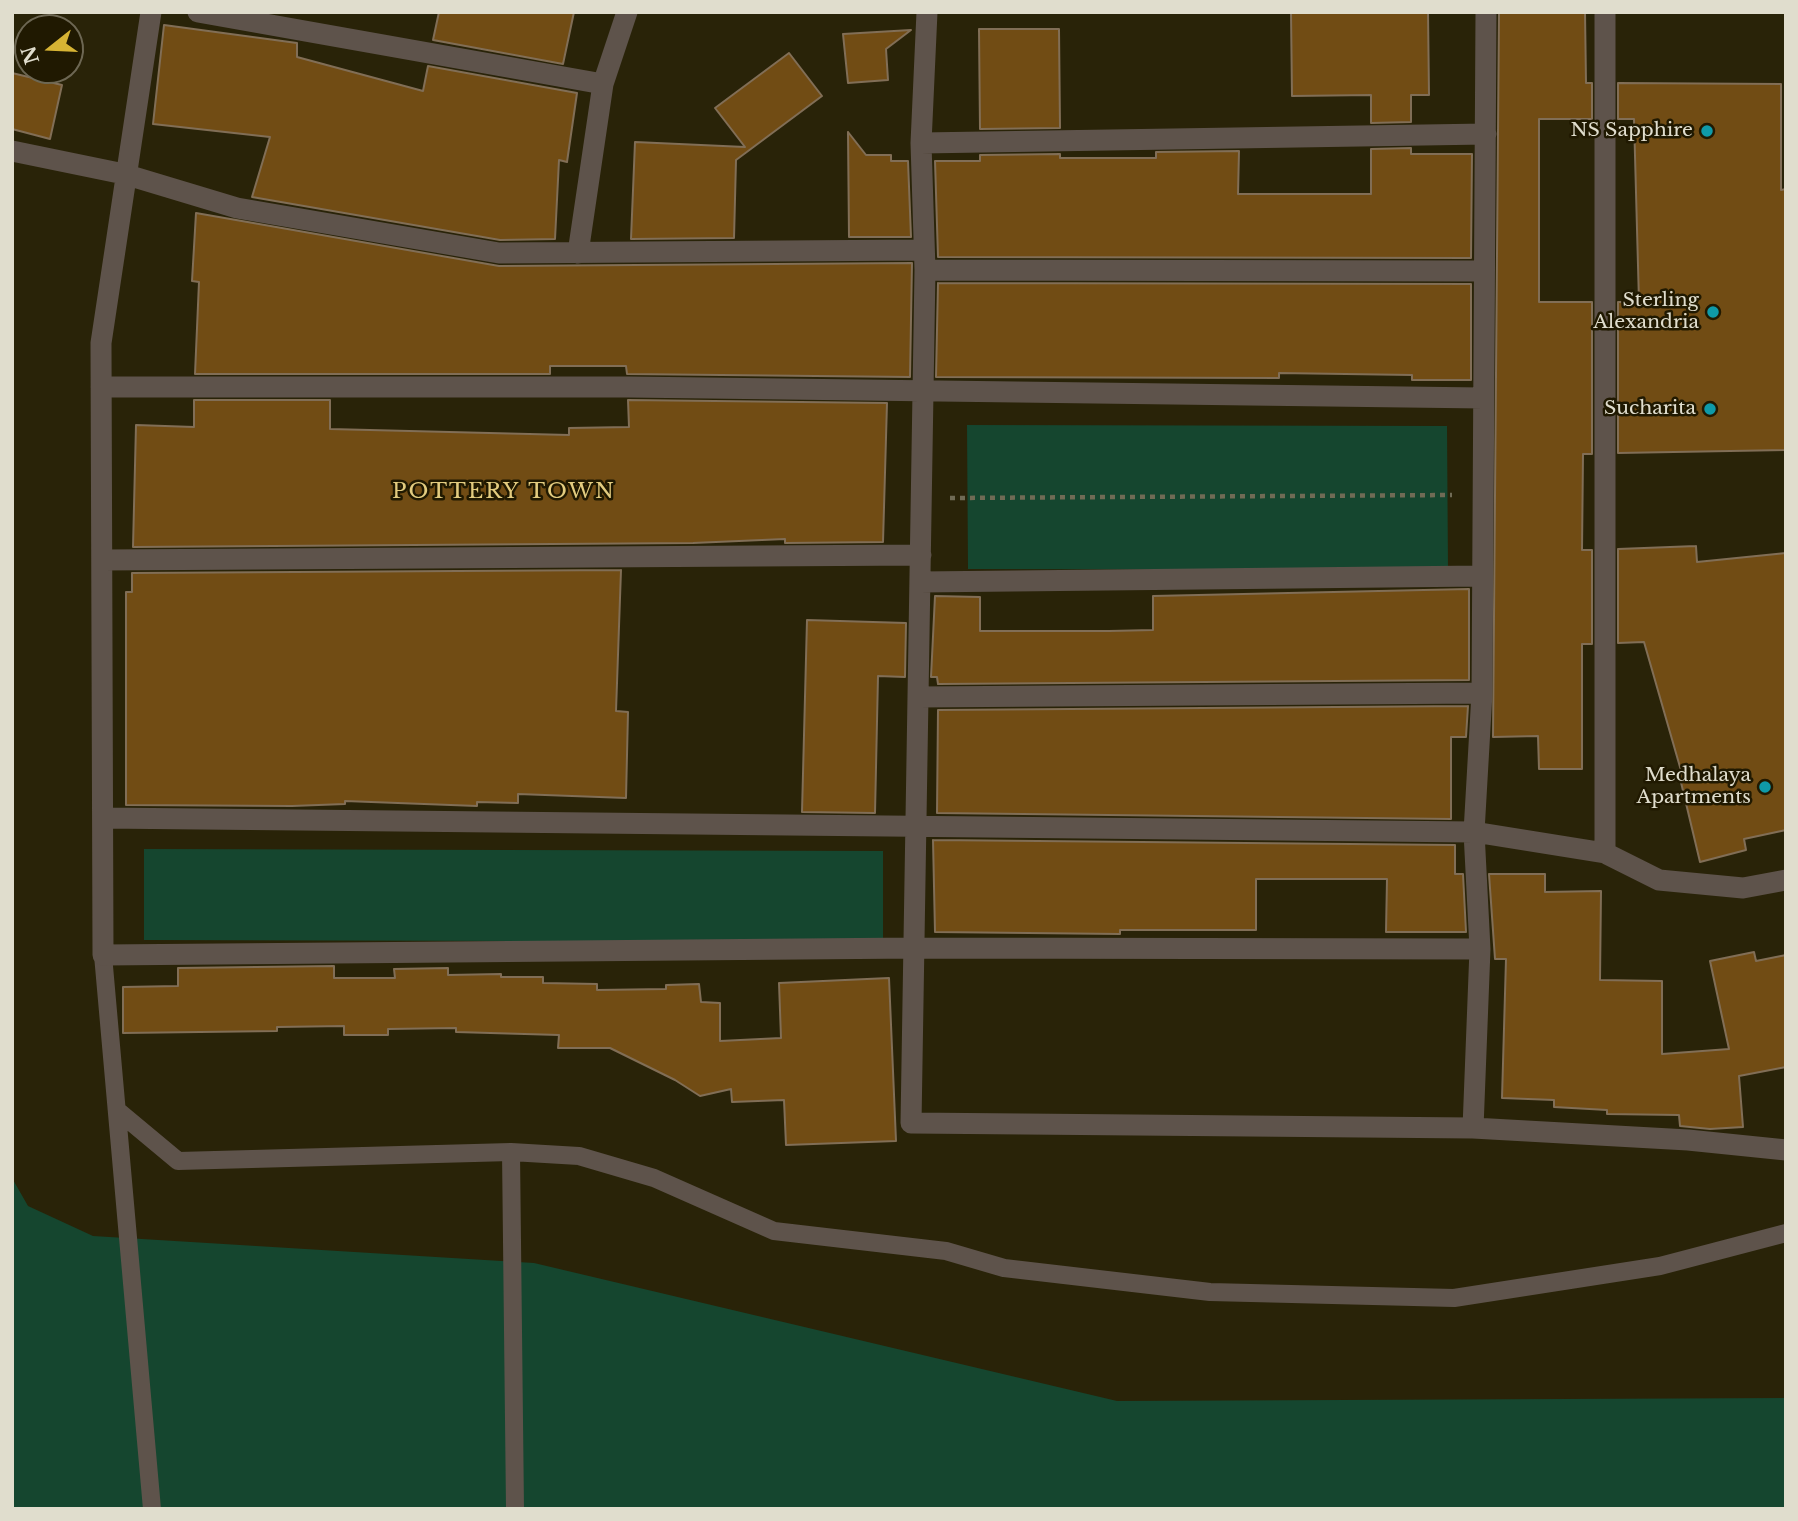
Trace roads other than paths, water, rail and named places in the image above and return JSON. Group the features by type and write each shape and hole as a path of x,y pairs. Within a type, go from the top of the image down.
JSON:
{"street":[{"path":"151,12 124,174 101,343 103,955 916,948 1480,949"},
{"path":"198,12 603,84"},
{"path":"578,253 603,84 627,12"},
{"path":"927,12 921,143 923,390 916,948 911,1123 1473,1128 1688,1140 1786,1150"},
{"path":"1473,1128 1480,949 1474,832 1482,693 1486,12"},
{"path":"1605,12 1605,853"},
{"path":"921,143 1486,134"},
{"path":"12,151 124,174 237,208 499,253 1483,271"},
{"path":"101,387 628,387 1483,398"},
{"path":"102,560 920,555"},
{"path":"920,582 1481,576"},
{"path":"918,697 1482,693"},
{"path":"103,818 221,817 1474,832 1605,853 1659,880 1743,888 1786,880"}],"lane":[{"path":"103,955 152,1509"},
{"path":"118,1111 178,1161 510,1152 579,1156 654,1178 775,1231 946,1251 1004,1268 1210,1292 1454,1298 1660,1266 1786,1233"},
{"path":"510,1152 515,1509"}],"place":[{"name":"NS Sapphire","path":"1707,131"},
{"name":"Sterling Alexandria","path":"1713,312"},
{"name":"Sucharita","path":"1710,409"},
{"name":"Medhalaya Apartments","path":"1765,787"}],"district":[{"name":"POTTERY TOWN","path":"504,492"}]}
